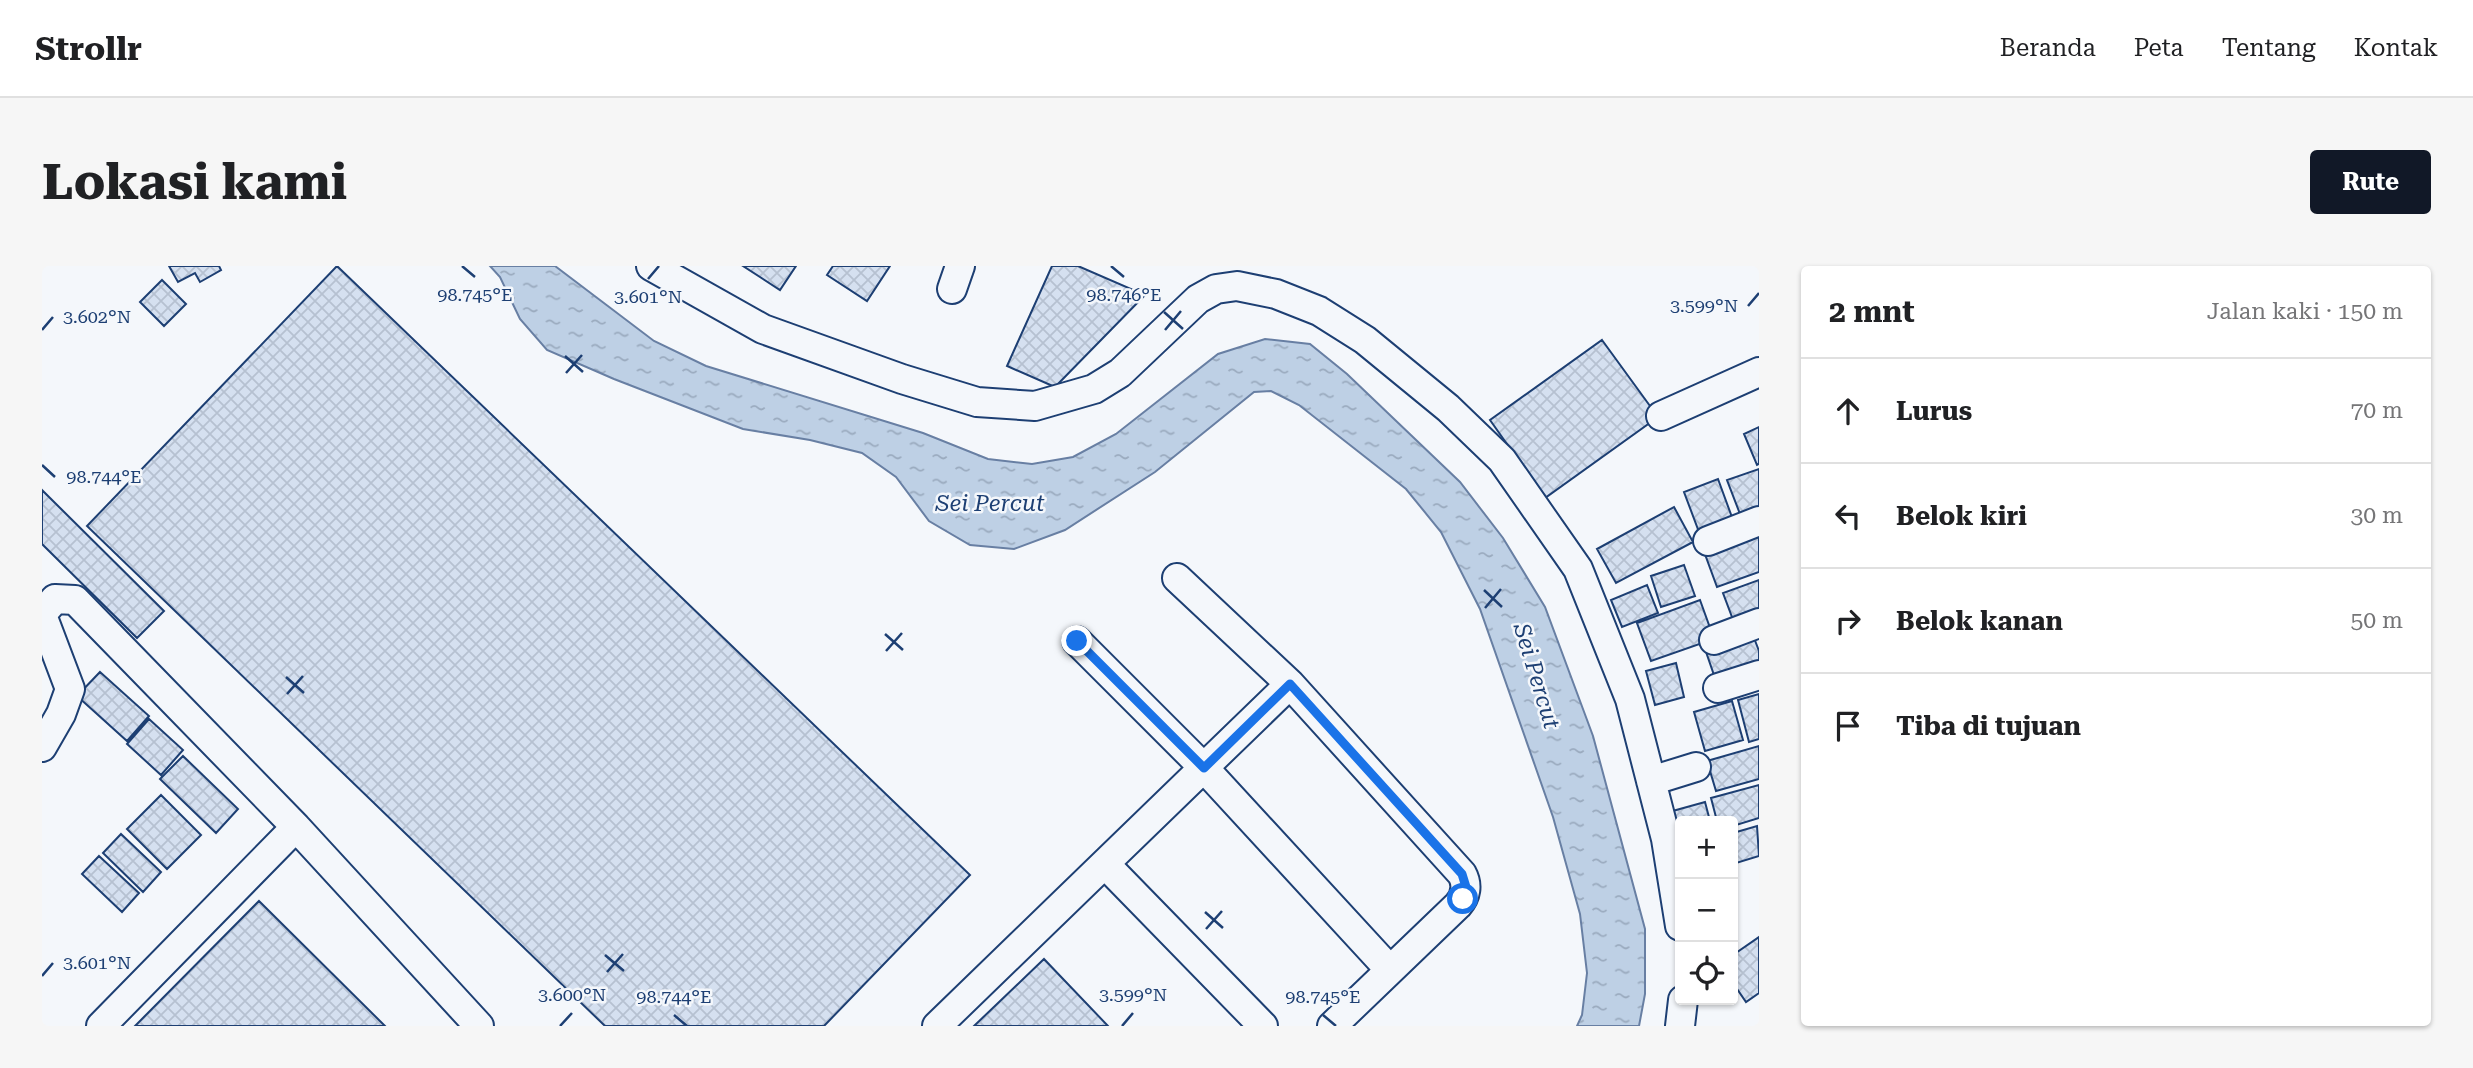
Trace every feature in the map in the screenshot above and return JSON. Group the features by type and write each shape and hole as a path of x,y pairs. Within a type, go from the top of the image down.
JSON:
{"street":[{"path":"651,266 763,328 902,379 978,402 1035,406 1094,389 1120,373 1198,299 1216,289 1237,286 1276,294 1319,311 1365,340 1448,408 1502,460 1578,569 1630,699 1666,839 1675,895"},
{"path":"1661,416 1759,372"},
{"path":"1708,541 1759,521"},
{"path":"1177,578 1290,684 1466,881 1463,899 1332,1026"},
{"path":"42,747 61,714 70,689 42,614 55,599 75,600 296,827 479,1026"},
{"path":"1714,640 1759,623"},
{"path":"1077,641 1204,768 1390,970"},
{"path":"1718,688 1759,675"},
{"path":"937,1026 1290,684"},
{"path":"1651,781 1696,767"},
{"path":"101,1026 296,827"},
{"path":"1105,864 1263,1026"},
{"path":"1680,1026 1682,1005"}],"water":[{"name":"Sei Percut","path":"490,266 555,266 654,341 706,366 923,433 988,459 1032,464 1073,457 1116,434 1218,354 1265,339 1310,344 1347,374 1460,482 1503,538 1545,607 1593,736 1645,929 1645,994 1639,1026 1577,1026 1582,1015 1587,973 1580,914 1553,817 1480,609 1441,532 1406,489 1299,405 1271,391 1254,392 1155,472 1065,530 1014,549 970,545 929,521 896,477 862,453 810,440 743,429 547,350 520,319 500,277"}],"building":[{"path":"169,266 219,266 221,270 200,282 195,273 178,282"},
{"path":"337,266 970,875 824,1026 605,1026 87,526"},
{"path":"743,266 796,266 780,290"},
{"path":"833,266 890,266 867,301 827,275"},
{"path":"1052,266 1078,266 1145,295 1055,387 1007,366"},
{"path":"162,280 186,304 164,326 140,302"},
{"path":"1602,340 1658,417 1545,498 1490,420"},
{"path":"1759,427 1759,464 1757,465 1744,434"},
{"path":"1759,469 1759,507 1740,514 1727,480"},
{"path":"1718,479 1733,520 1699,532 1684,492"},
{"path":"42,490 164,611 137,638 42,544"},
{"path":"1674,507 1693,542 1616,583 1597,549"},
{"path":"1759,526 1759,572 1717,587 1702,546"},
{"path":"1684,565 1695,596 1661,607 1651,576"},
{"path":"1759,580 1759,616 1735,625 1723,593"},
{"path":"1647,585 1658,613 1622,627 1611,600"},
{"path":"1700,600 1714,639 1651,661 1637,623"},
{"path":"1751,630 1759,651 1759,662 1715,678 1704,646"},
{"path":"1676,663 1684,697 1655,705 1646,671"},
{"path":"100,672 149,716 127,741 77,696"},
{"path":"1759,694 1759,739 1749,742 1738,700"},
{"path":"1732,701 1743,740 1705,751 1694,712"},
{"path":"149,719 183,750 161,775 127,744"},
{"path":"1759,746 1759,779 1716,791 1707,761"},
{"path":"183,756 238,809 216,833 160,779"},
{"path":"1759,785 1759,818 1738,824 1738,816 1716,816 1711,798"},
{"path":"161,795 201,835 167,869 127,829"},
{"path":"1705,802 1709,816 1675,816 1675,834 1669,812"},
{"path":"1757,826 1759,856 1738,862 1738,832"},
{"path":"121,834 161,872 143,892 103,853"},
{"path":"99,856 139,893 122,912 82,874"},
{"path":"259,901 385,1026 135,1026"},
{"path":"1759,937 1759,993 1746,1002 1738,990 1738,952"},
{"path":"1044,959 1108,1026 974,1026"}],"route":[{"path":"1077,641 1204,768 1290,684 1462,874 1466,881 1463,899"}]}
